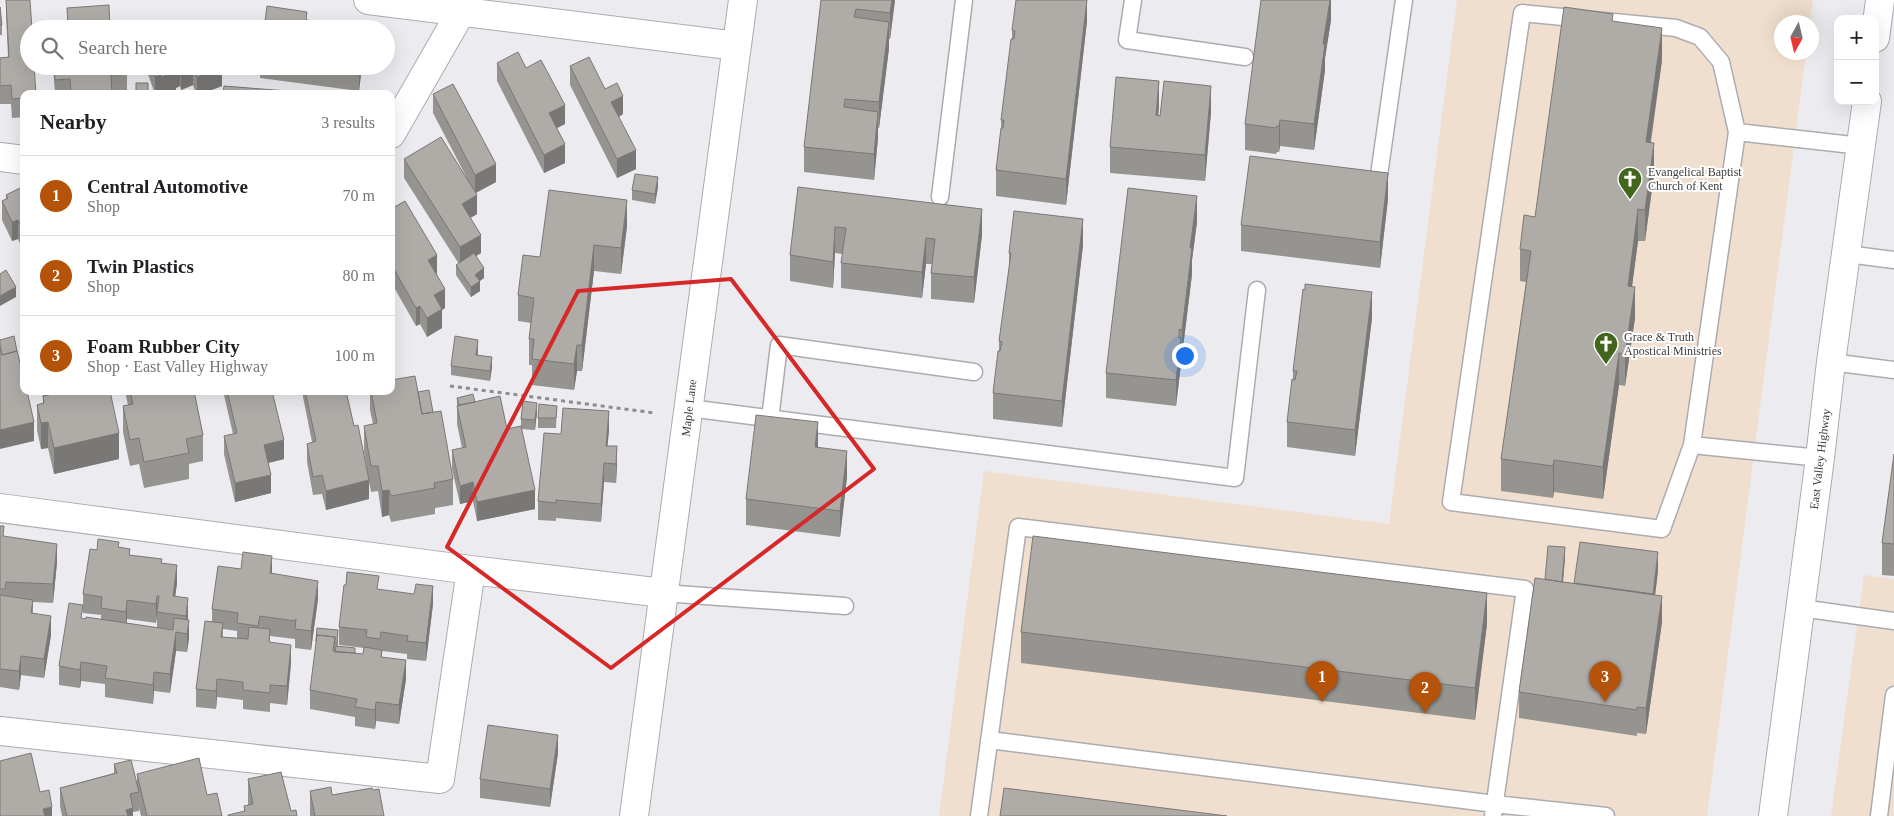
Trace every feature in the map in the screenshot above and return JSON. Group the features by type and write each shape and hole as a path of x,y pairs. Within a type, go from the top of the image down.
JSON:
{"street":[{"path":"368,0 737,46"},
{"name":"Maple Lane","path":"634,816 743,0"},
{"path":"1878,15 1880,0"},
{"path":"395,127 461,12"},
{"name":"East Valley Highway","path":"1773,816 1831,362 1866,105"},
{"path":"0,157 20,160"},
{"path":"0,508 471,570 663,593"},
{"path":"0,731 440,779 471,570"}],"lane":[{"path":"940,196 964,0"},
{"path":"1133,0 1127,40 1245,56"},
{"path":"1378,182 1404,0"},
{"path":"1522,13 1676,28 1700,37 1721,62 1737,132 1692,445 1662,530 1451,502 1522,13"},
{"path":"1737,132 1861,146"},
{"path":"1847,254 1894,260"},
{"path":"688,413 770,419 1235,478 1257,290"},
{"path":"770,419 779,345 974,372"},
{"path":"1831,362 1894,370"},
{"path":"1692,445 1820,458"},
{"path":"979,816 1018,527 1525,588 1494,810"},
{"path":"663,593 845,606"},
{"path":"1801,608 1894,621"},
{"path":"1879,816 1894,695"},
{"path":"989,740 1494,810 1606,816"}],"path":[{"path":"450,386 688,413"}],"highlighted area":[{"path":"731,279 874,469 611,668 447,547 578,291"}],"shaded area":[{"path":"1457,0 1813,0 1811,15 1774,15 1774,60 1805,60 1707,816 939,816 984,471 1389,524"},
{"path":"1864,575 1894,579 1894,816 1831,816"}],"building":[{"path":"6,0 30,0 31,20 20,20 20,75 35,75 36,90 20,90 20,98 12,99 11,85 0,86 0,58 9,57"},
{"path":"821,0 892,0 890,13 856,9 854,17 889,22 879,102 845,99 844,107 878,112 874,154 804,147"},
{"path":"1016,0 1087,0 1066,179 996,170 1001,128 1003,128 1004,120 1001,120 1011,39 1014,39 1015,31 1012,30"},
{"path":"1261,0 1330,0 1314,124 1280,120 1279,126 1276,128 1245,124"},
{"path":"109,5 110,20 68,20 67,8"},
{"path":"267,6 307,12 306,20 265,20"},
{"path":"0,7 2,25 0,25"},
{"path":"1564,7 1613,14 1612,21 1662,28 1646,142 1654,143 1645,210 1638,209 1628,286 1635,287 1625,354 1619,353 1603,467 1554,460 1553,466 1501,459 1531,251 1520,249 1524,215 1535,217"},
{"path":"518,52 526,68 541,60 565,105 549,113 565,144 544,155 497,63"},
{"path":"589,57 605,89 617,83 623,96 611,102 636,150 617,159 570,66"},
{"path":"55,75 111,75 112,90 71,90 70,79 55,80"},
{"path":"1116,77 1159,81 1156,115 1160,116 1164,81 1211,86 1205,155 1110,147"},
{"path":"136,83 148,83 148,90 136,90"},
{"path":"453,84 496,164 475,175 433,94"},
{"path":"224,86 274,90 224,90"},
{"path":"441,137 477,195 462,204 481,235 460,247 404,159"},
{"path":"1250,156 1388,173 1380,242 1241,225"},
{"path":"635,174 658,177 655,194 632,190"},
{"path":"798,187 982,209 974,277 931,273 935,239 926,238 922,272 841,263 846,228 835,227 833,262 790,255"},
{"path":"20,188 20,224 18,220 12,222 2,201 8,198 6,195"},
{"path":"1128,188 1197,196 1182,330 1179,329 1179,338 1181,338 1176,380 1106,373"},
{"path":"549,190 627,200 621,248 594,245 582,345 577,345 574,364 532,359 534,339 529,339 534,298 518,295 523,255 540,257"},
{"path":"405,201 437,255 428,260 445,289 434,295 442,309 427,318 420,306 416,308 395,271 395,207"},
{"path":"1014,211 1083,219 1062,401 993,393 998,351 1000,351 1002,342 999,341 1011,253 1009,253"},
{"path":"474,253 484,268 475,275 480,281 471,287 456,265"},
{"path":"6,270 16,287 0,296 0,274"},
{"path":"1305,284 1372,292 1355,430 1287,422 1292,379 1295,380 1297,371 1293,371"},
{"path":"14,336 17,351 2,355 0,340"},
{"path":"455,336 478,340 476,355 492,357 490,371 451,366"},
{"path":"0,346 2,355 17,351 20,363 20,395 28,395 34,422 0,430"},
{"path":"415,376 422,414 441,411 453,479 434,483 435,488 391,496 389,490 382,491 378,466 371,466 364,426 377,423 372,395 395,395 395,379"},
{"path":"429,390 433,412 422,414 418,392"},
{"path":"473,394 475,402 459,405 457,398"},
{"path":"111,395 119,433 54,448 48,422 41,423 37,405 44,403 43,396"},
{"path":"131,395 195,395 203,435 186,439 189,453 144,462 139,438 130,440 123,406 133,404"},
{"path":"228,395 273,395 284,440 264,445 271,475 235,483 224,436 237,433"},
{"path":"306,395 347,395 354,426 358,425 369,480 326,491 322,475 313,477 307,444 316,441"},
{"path":"500,396 507,429 521,426 535,490 477,502 473,482 460,486 452,450 466,447 457,406"},
{"path":"523,401 537,403 535,420 521,419"},
{"path":"539,404 557,406 556,418 538,418"},
{"path":"563,408 609,411 606,446 617,446 616,464 604,463 601,504 556,500 556,503 538,501 544,433 561,434"},
{"path":"756,415 818,422 815,447 847,451 840,511 746,499"},
{"path":"1894,454 1894,544 1882,543"},
{"path":"0,526 4,526 3,536 57,544 53,584 6,582 5,589 0,589"},
{"path":"1033,536 1487,593 1475,688 1021,632"},
{"path":"98,539 119,542 118,547 130,549 129,555 162,559 161,563 177,565 173,596 188,598 186,616 157,612 159,596 157,596 156,604 127,600 126,612 101,608 102,597 83,594 90,549 97,550"},
{"path":"1580,542 1658,552 1653,594 1574,583"},
{"path":"1548,546 1565,547 1562,582 1545,579"},
{"path":"243,552 272,556 270,573 318,581 311,631 295,629 296,619 295,621 260,616 258,626 237,623 238,613 212,609 218,566 241,569"},
{"path":"347,572 379,576 377,589 414,594 416,584 433,586 426,643 407,641 408,636 381,632 380,639 366,637 367,630 339,627"},
{"path":"1535,578 1662,596 1646,708 1637,707 1637,710 1519,692"},
{"path":"0,595 33,600 31,613 51,616 44,659 21,656 19,671 0,669"},
{"path":"69,603 83,605 81,618 86,619 86,617 173,630 174,618 189,620 187,634 176,632 170,674 154,672 153,685 105,678 107,666 81,662 80,670 59,666"},
{"path":"205,621 223,623 221,637 248,639 249,627 270,629 269,642 291,645 287,686 270,685 270,693 243,690 243,682 217,679 216,691 196,689"},
{"path":"317,628 338,630 337,643 335,643 335,637 317,635 316,641"},
{"path":"317,635 335,637 333,651 363,654 364,647 382,650 381,657 406,660 399,705 376,702 375,710 355,707 357,699 310,690"},
{"path":"336,646 355,648 355,653 335,652"},
{"path":"488,725 558,735 550,789 480,779"},
{"path":"31,753 40,792 49,790 52,807 43,809 45,816 0,816 0,761"},
{"path":"199,758 207,795 217,793 222,816 147,816 137,774"},
{"path":"131,760 139,792 130,794 133,808 126,810 128,816 67,816 60,788 117,773 114,764"},
{"path":"281,772 291,811 296,810 297,816 228,816 245,811 244,806 253,804 248,779"},
{"path":"331,787 332,795 372,788 373,790 379,789 384,816 315,816 310,791"},
{"path":"1004,788 1227,816 1000,816"}],"place":[{"name":"Evangelical Baptist Church of Kent","path":"1630,200"},
{"name":"Grace & Truth Apostical Ministries","path":"1606,365"},
{"name":"Central Automotive","path":"1322,702"},
{"name":"Foam Rubber City","path":"1605,702"},
{"name":"Twin Plastics","path":"1425,713"}]}
